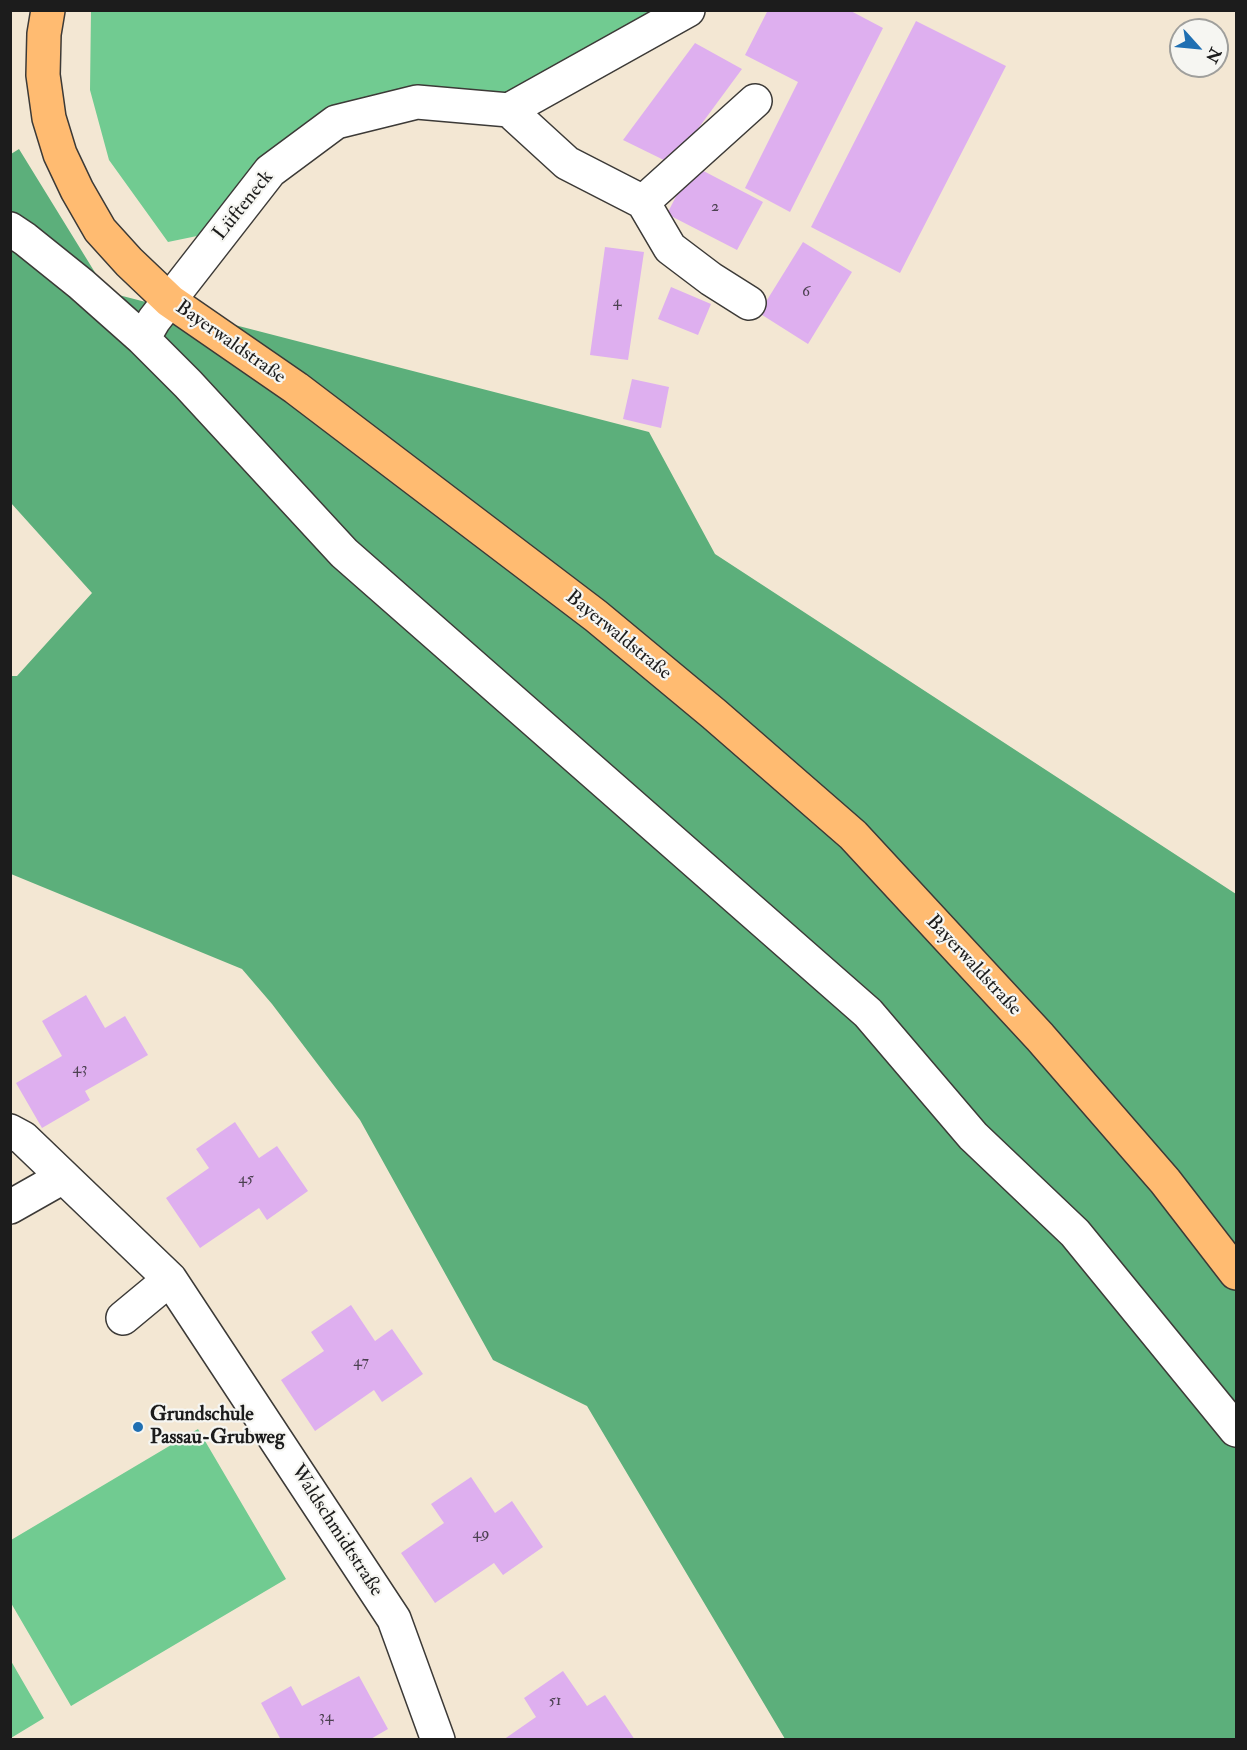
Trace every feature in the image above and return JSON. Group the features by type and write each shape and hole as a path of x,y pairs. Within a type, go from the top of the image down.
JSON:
{"main road":[{"name":"Bayerwaldstraße","path":"48,10 44,34 43,75 49,118 60,154 100,230 129,262 170,301 296,388 596,616 714,714 853,835 1040,1037 1166,1181 1236,1273"}],"street":[{"path":"688,10 509,110 567,163 643,202 670,248 711,279 749,303"},
{"path":"643,202 754,101"},
{"name":"Lüfteneck","path":"143,339 154,320 270,171 336,122 417,102 509,110"},
{"path":"10,229 25,238 143,339 188,384 344,553 868,1013 973,1136 1074,1233 1236,1430"},
{"name":"Waldschmidtstraße","path":"10,1131 23,1138 170,1279 394,1619 438,1740"},
{"path":"10,1207 63,1177"},
{"path":"123,1318 170,1279"}],"green space":[{"path":"91,10 689,11 509,110 336,122 197,236 168,242 109,160 90,90"},
{"path":"19,149 107,292 649,432 715,554 1236,894 1236,1739 785,1739 587,1406 493,1360 360,1120 272,1004 242,969 11,874 11,676 17,676 92,593 11,503 11,154"},
{"path":"198,1429 286,1579 71,1706 11,1603 11,1540"},
{"path":"11,1661 44,1718 10,1738"}],"building":[{"path":"768,10 849,10 883,28 790,212 745,188 798,82 745,55"},
{"path":"916,21 1006,66 900,273 811,227"},
{"path":"695,43 742,69 672,164 623,140"},
{"path":"692,165 763,202 737,250 667,214"},
{"path":"803,242 852,272 808,344 759,313"},
{"path":"605,247 644,252 628,360 590,355"},
{"path":"671,287 711,304 698,335 658,319"},
{"path":"632,379 669,387 661,428 623,419"},
{"path":"86,995 105,1028 125,1016 148,1055 85,1091 90,1100 42,1128 16,1083 62,1056 42,1021"},
{"path":"235,1122 259,1158 277,1146 308,1191 267,1220 259,1208 200,1248 166,1198 209,1168 196,1149"},
{"path":"351,1305 375,1341 392,1329 423,1374 382,1402 374,1390 315,1431 281,1380 324,1351 311,1332"},
{"path":"471,1477 495,1513 512,1501 543,1547 503,1575 494,1563 435,1603 401,1553 444,1523 431,1504"},
{"path":"563,1671 587,1706 605,1695 635,1740 503,1740 536,1717 524,1698"},
{"path":"359,1676 388,1729 369,1740 281,1740 261,1703 291,1686 302,1706"}],"place":[{"name":"Grundschule Passau-Grubweg","path":"138,1427"}]}
